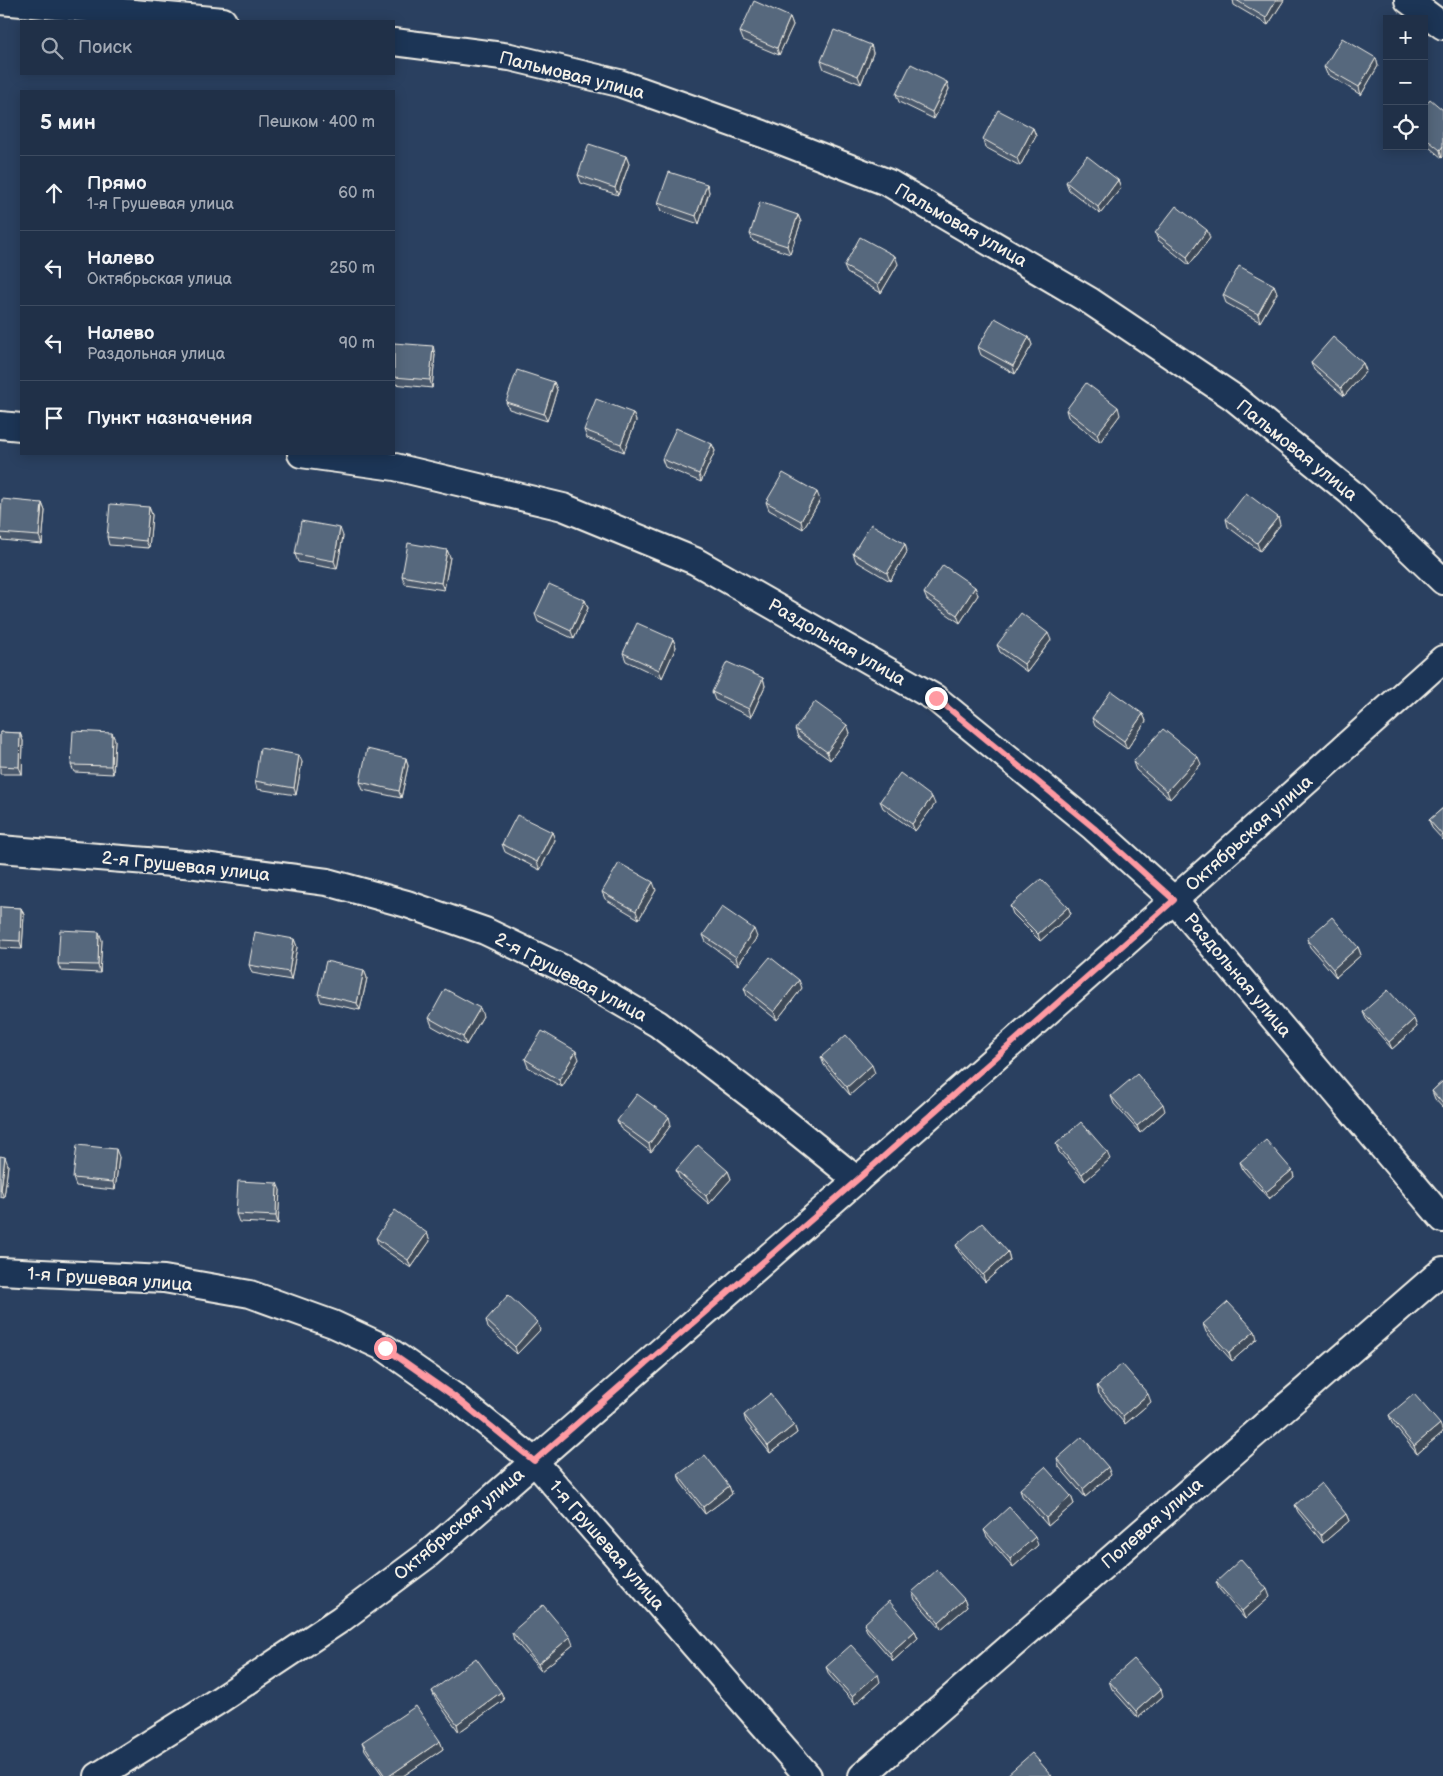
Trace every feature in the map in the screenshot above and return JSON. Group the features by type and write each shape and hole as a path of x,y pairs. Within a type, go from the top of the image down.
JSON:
{"street":[{"path":"1408,0 1443,26"},
{"path":"0,1 212,20"},
{"name":"Пальмовая улица","path":"395,42 510,57 619,83 764,134 889,183 1090,301 1233,397 1350,492 1443,581"},
{"path":"0,425 20,427"},
{"name":"Раздольная улица","path":"308,455 394,467 563,507 695,561 936,698 1094,828 1174,900 1443,1219"},
{"name":"Октябрьская улица","path":"98,1776 218,1701 341,1619 427,1555 857,1180 1443,659"},
{"name":"2-я Грушевая улица","path":"0,849 196,866 327,882 407,904 485,931 562,968 658,1024 857,1180"},
{"name":"Полевая улица","path":"862,1776 1443,1270"},
{"name":"1-я Грушевая улица","path":"0,1271 164,1280 250,1294 333,1324 385,1348 455,1397 534,1461 808,1776"}],"building":[{"path":"1236,0 1276,0 1266,18"},
{"path":"754,1 790,17 777,48 740,32"},
{"path":"834,30 871,45 858,76 821,61"},
{"path":"1342,38 1376,58 1359,87 1324,67"},
{"path":"911,64 947,82 932,112 896,94"},
{"path":"1430,99 1443,110 1443,146 1440,150 1428,140 1428,102"},
{"path":"998,110 1033,128 1017,158 983,139"},
{"path":"589,144 626,156 615,188 578,175"},
{"path":"1087,156 1118,180 1098,207 1066,182"},
{"path":"669,172 707,184 696,216 658,203"},
{"path":"760,202 798,215 787,246 750,234"},
{"path":"1176,206 1207,230 1187,257 1155,233"},
{"path":"860,237 895,256 878,285 844,266"},
{"path":"1239,266 1274,285 1258,314 1223,295"},
{"path":"995,318 1029,337 1013,366 978,347"},
{"path":"1333,337 1363,363 1341,388 1311,362"},
{"path":"395,343 433,346 430,380 395,377"},
{"path":"517,370 554,382 544,414 506,402"},
{"path":"1086,383 1118,407 1097,434 1066,410"},
{"path":"596,399 633,413 621,444 584,430"},
{"path":"676,428 712,444 699,474 662,459"},
{"path":"783,473 817,492 801,521 766,502"},
{"path":"1246,493 1278,517 1257,543 1226,519"},
{"path":"2,499 42,503 39,536 0,533"},
{"path":"110,504 149,507 146,541 107,537"},
{"path":"301,521 340,528 334,561 295,554"},
{"path":"871,524 905,544 887,573 853,553"},
{"path":"408,543 447,550 441,583 402,576"},
{"path":"943,565 975,587 957,615 924,593"},
{"path":"549,584 585,600 571,631 535,614"},
{"path":"1021,613 1048,633 1024,664 997,645"},
{"path":"637,623 673,639 659,670 623,653"},
{"path":"727,662 763,678 749,709 712,692"},
{"path":"1111,691 1143,714 1124,741 1092,718"},
{"path":"815,702 847,725 827,752 795,729"},
{"path":"1163,729 1198,757 1167,791 1133,762"},
{"path":"73,731 112,733 111,766 71,765"},
{"path":"0,732 20,733 19,767 0,766"},
{"path":"260,748 299,755 294,788 255,781"},
{"path":"367,749 406,758 399,791 360,782"},
{"path":"900,773 932,797 912,824 880,801"},
{"path":"1443,808 1443,836 1429,820"},
{"path":"517,815 552,832 537,862 502,844"},
{"path":"619,863 653,882 636,911 602,892"},
{"path":"1041,879 1068,907 1038,934 1010,906"},
{"path":"0,907 21,908 20,941 0,940"},
{"path":"722,907 754,929 736,957 703,935"},
{"path":"1332,917 1358,947 1333,969 1307,939"},
{"path":"60,930 99,932 98,965 58,964"},
{"path":"255,932 294,939 289,972 249,965"},
{"path":"770,957 799,980 774,1012 744,988"},
{"path":"326,961 364,970 357,1003 318,994"},
{"path":"445,989 480,1008 463,1037 429,1018"},
{"path":"1388,990 1414,1019 1389,1042 1363,1012"},
{"path":"542,1031 576,1051 559,1080 525,1059"},
{"path":"846,1035 872,1065 847,1087 821,1057"},
{"path":"1137,1074 1163,1104 1137,1126 1111,1096"},
{"path":"1443,1081 1443,1104 1432,1091"},
{"path":"637,1094 669,1117 649,1144 617,1121"},
{"path":"1081,1122 1107,1152 1082,1174 1056,1144"},
{"path":"1266,1140 1292,1170 1266,1192 1240,1162"},
{"path":"77,1145 116,1149 113,1182 73,1178"},
{"path":"698,1145 728,1171 706,1196 676,1170"},
{"path":"0,1156 5,1157 1,1190 0,1190"},
{"path":"238,1181 277,1183 276,1216 236,1214"},
{"path":"395,1210 427,1233 408,1260 376,1238"},
{"path":"982,1223 1008,1252 983,1275 956,1245"},
{"path":"508,1295 537,1322 515,1347 486,1320"},
{"path":"1228,1302 1255,1331 1229,1353 1203,1324"},
{"path":"1122,1364 1148,1394 1123,1416 1097,1386"},
{"path":"770,1394 794,1425 768,1446 744,1415"},
{"path":"1414,1394 1440,1424 1414,1446 1389,1415"},
{"path":"1082,1437 1108,1467 1083,1489 1057,1459"},
{"path":"705,1455 729,1486 703,1507 678,1475"},
{"path":"1045,1467 1071,1496 1046,1518 1020,1489"},
{"path":"1321,1483 1346,1514 1321,1535 1295,1505"},
{"path":"1009,1507 1035,1537 1010,1559 984,1530"},
{"path":"1241,1559 1267,1589 1242,1611 1216,1582"},
{"path":"937,1570 964,1599 939,1622 912,1592"},
{"path":"889,1601 915,1631 890,1653 864,1624"},
{"path":"543,1605 570,1637 538,1664 512,1632"},
{"path":"851,1645 878,1674 852,1696 826,1667"},
{"path":"476,1658 501,1692 457,1724 432,1691"},
{"path":"1134,1659 1161,1689 1136,1711 1109,1681"},
{"path":"416,1706 440,1741 389,1776 385,1776 362,1742"},
{"path":"1032,1753 1052,1776 1007,1776 1007,1775"}],"route":[{"path":"385,1348 455,1397 534,1461 857,1180 1174,900 1094,828 936,698"}]}
